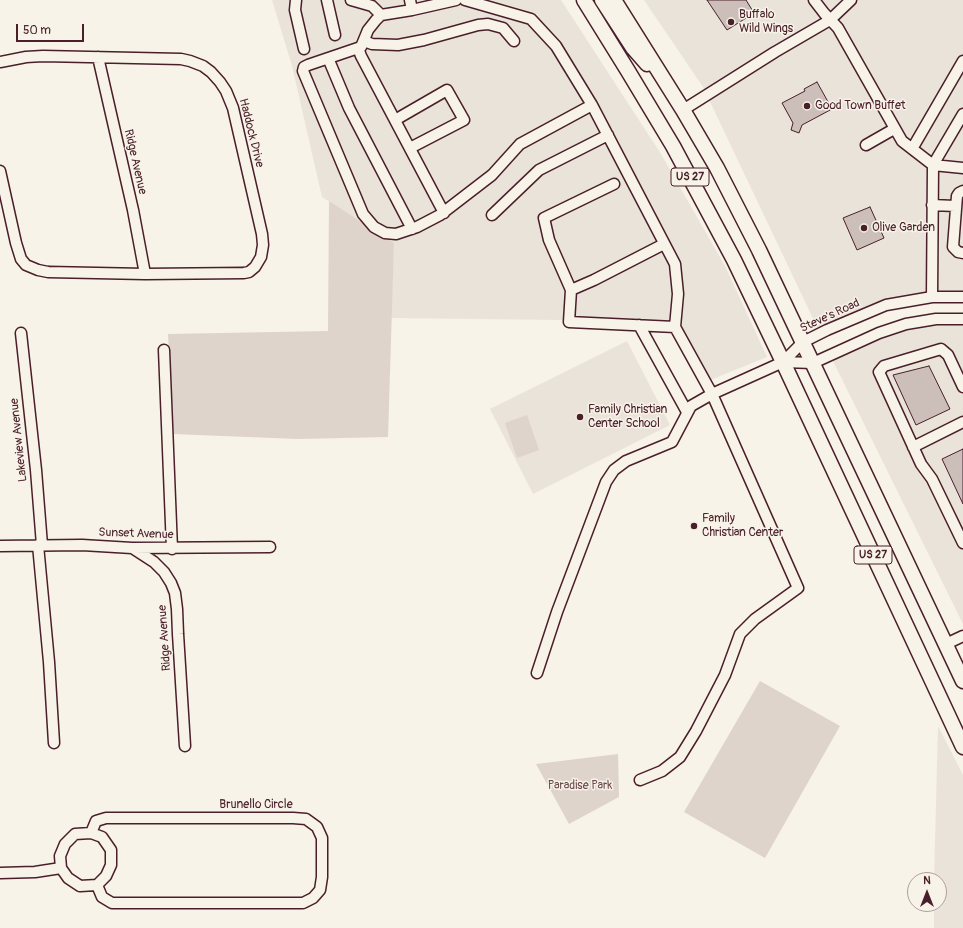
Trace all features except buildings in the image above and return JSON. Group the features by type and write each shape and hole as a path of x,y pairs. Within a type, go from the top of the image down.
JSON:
{"highway":[{"name":"US 27","path":"584,0 673,146 734,260 963,747"},
{"path":"602,0 633,48 671,90"},
{"name":"US 27","path":"614,0 683,110 738,208 963,681"},
{"path":"939,697 963,729"}],"street":[{"path":"296,0 295,10 304,49"},
{"path":"327,0 335,35"},
{"path":"351,0 372,6 381,16"},
{"path":"444,213 361,56 361,44 368,30 381,16 411,5 456,0"},
{"path":"465,0 531,19 556,46 592,105 675,264 678,294 675,327 712,394 798,588 755,619 740,634 725,675 696,731 680,757 662,771 640,780"},
{"path":"814,0 838,28 902,141 932,165 963,168"},
{"path":"683,110 775,52 830,20 852,0"},
{"path":"514,41 503,28 488,24 478,25 424,40 398,45 361,44 304,67 303,70 363,214 374,227 385,233 396,234 417,227 444,213 492,175 520,144 592,105"},
{"name":"Haddock Drive","path":"0,62 26,57 43,56 98,57 181,59 203,66 220,82 226,91 233,108 262,234 263,245 261,257 249,272 231,274 48,272 38,270 26,266 21,258 16,243 0,171"},
{"name":"Ridge Avenue","path":"98,57 133,210 145,274"},
{"path":"328,58 349,108 412,229"},
{"path":"912,149 963,61"},
{"path":"394,120 447,90 464,120 410,148"},
{"path":"932,297 932,165 963,114"},
{"path":"866,145 894,129"},
{"path":"492,215 539,170 608,135"},
{"path":"614,184 544,218 550,240 571,290 569,322 675,327"},
{"path":"963,192 959,193 957,196 953,247 956,251 963,253"},
{"path":"932,205 956,206"},
{"path":"571,290 594,280 664,244"},
{"name":"Steve's Road","path":"783,362 803,342 886,305 932,297 963,297"},
{"path":"537,673 557,612 606,482 614,470 626,461 672,442 691,406 712,394 783,362 813,363 830,354 897,327 916,322 936,319 963,319"},
{"path":"639,325 687,412"},
{"name":"Lakeview Avenue","path":"21,333 36,470 54,743"},
{"path":"963,386 948,355 942,349 884,366 879,372 921,464 932,479 963,543"},
{"path":"164,350 172,549"},
{"path":"913,447 963,422"},
{"name":"Sunset Avenue","path":"0,546 82,544 132,548 172,549 270,547"},
{"name":"Ridge Avenue","path":"132,548 146,556 159,567 171,583 175,593 178,609 178,634 185,746"},
{"path":"946,644 963,636"},
{"name":"Brunello Circle","path":"91,833 96,821 106,818 293,818 306,819 317,827 322,838 322,877 320,890 313,898 303,903 112,903 102,897 97,885"},
{"path":"91,833 102,837 111,850 111,865 106,876 97,885 80,886 68,878 61,868 60,856 65,844 75,834 91,833"},
{"path":"0,873 35,872 61,868"}],"shaded area":[{"path":"272,0 561,0 661,154 725,266 767,357 703,383 676,327 561,320 391,318 394,243 322,197 292,66"},
{"path":"644,0 963,0 963,292 927,293 884,300 818,329 703,87"},
{"path":"936,324 963,324 963,624 832,359 889,335 908,329"},
{"name":"Family Christian Center School","path":"627,341 670,425 533,494 490,409"},
{"path":"938,726 963,775 963,928 934,928 934,912 947,912 947,872 934,872"}],"green space":[{"path":"329,201 394,243 388,437 298,439 173,434 168,334 328,331"},
{"path":"527,415 539,450 517,458 505,423"},
{"path":"760,681 840,726 765,858 684,812"},
{"name":"Paradise Park","path":"618,754 619,797 569,824 536,764"}],"place":[{"name":"Buffalo Wild Wings","path":"731,22"},
{"name":"Good Town Buffet","path":"807,106"},
{"name":"Olive Garden","path":"864,228"},
{"name":"Family Christian Center School","path":"580,417"},
{"name":"Family Christian Center","path":"694,526"}]}
